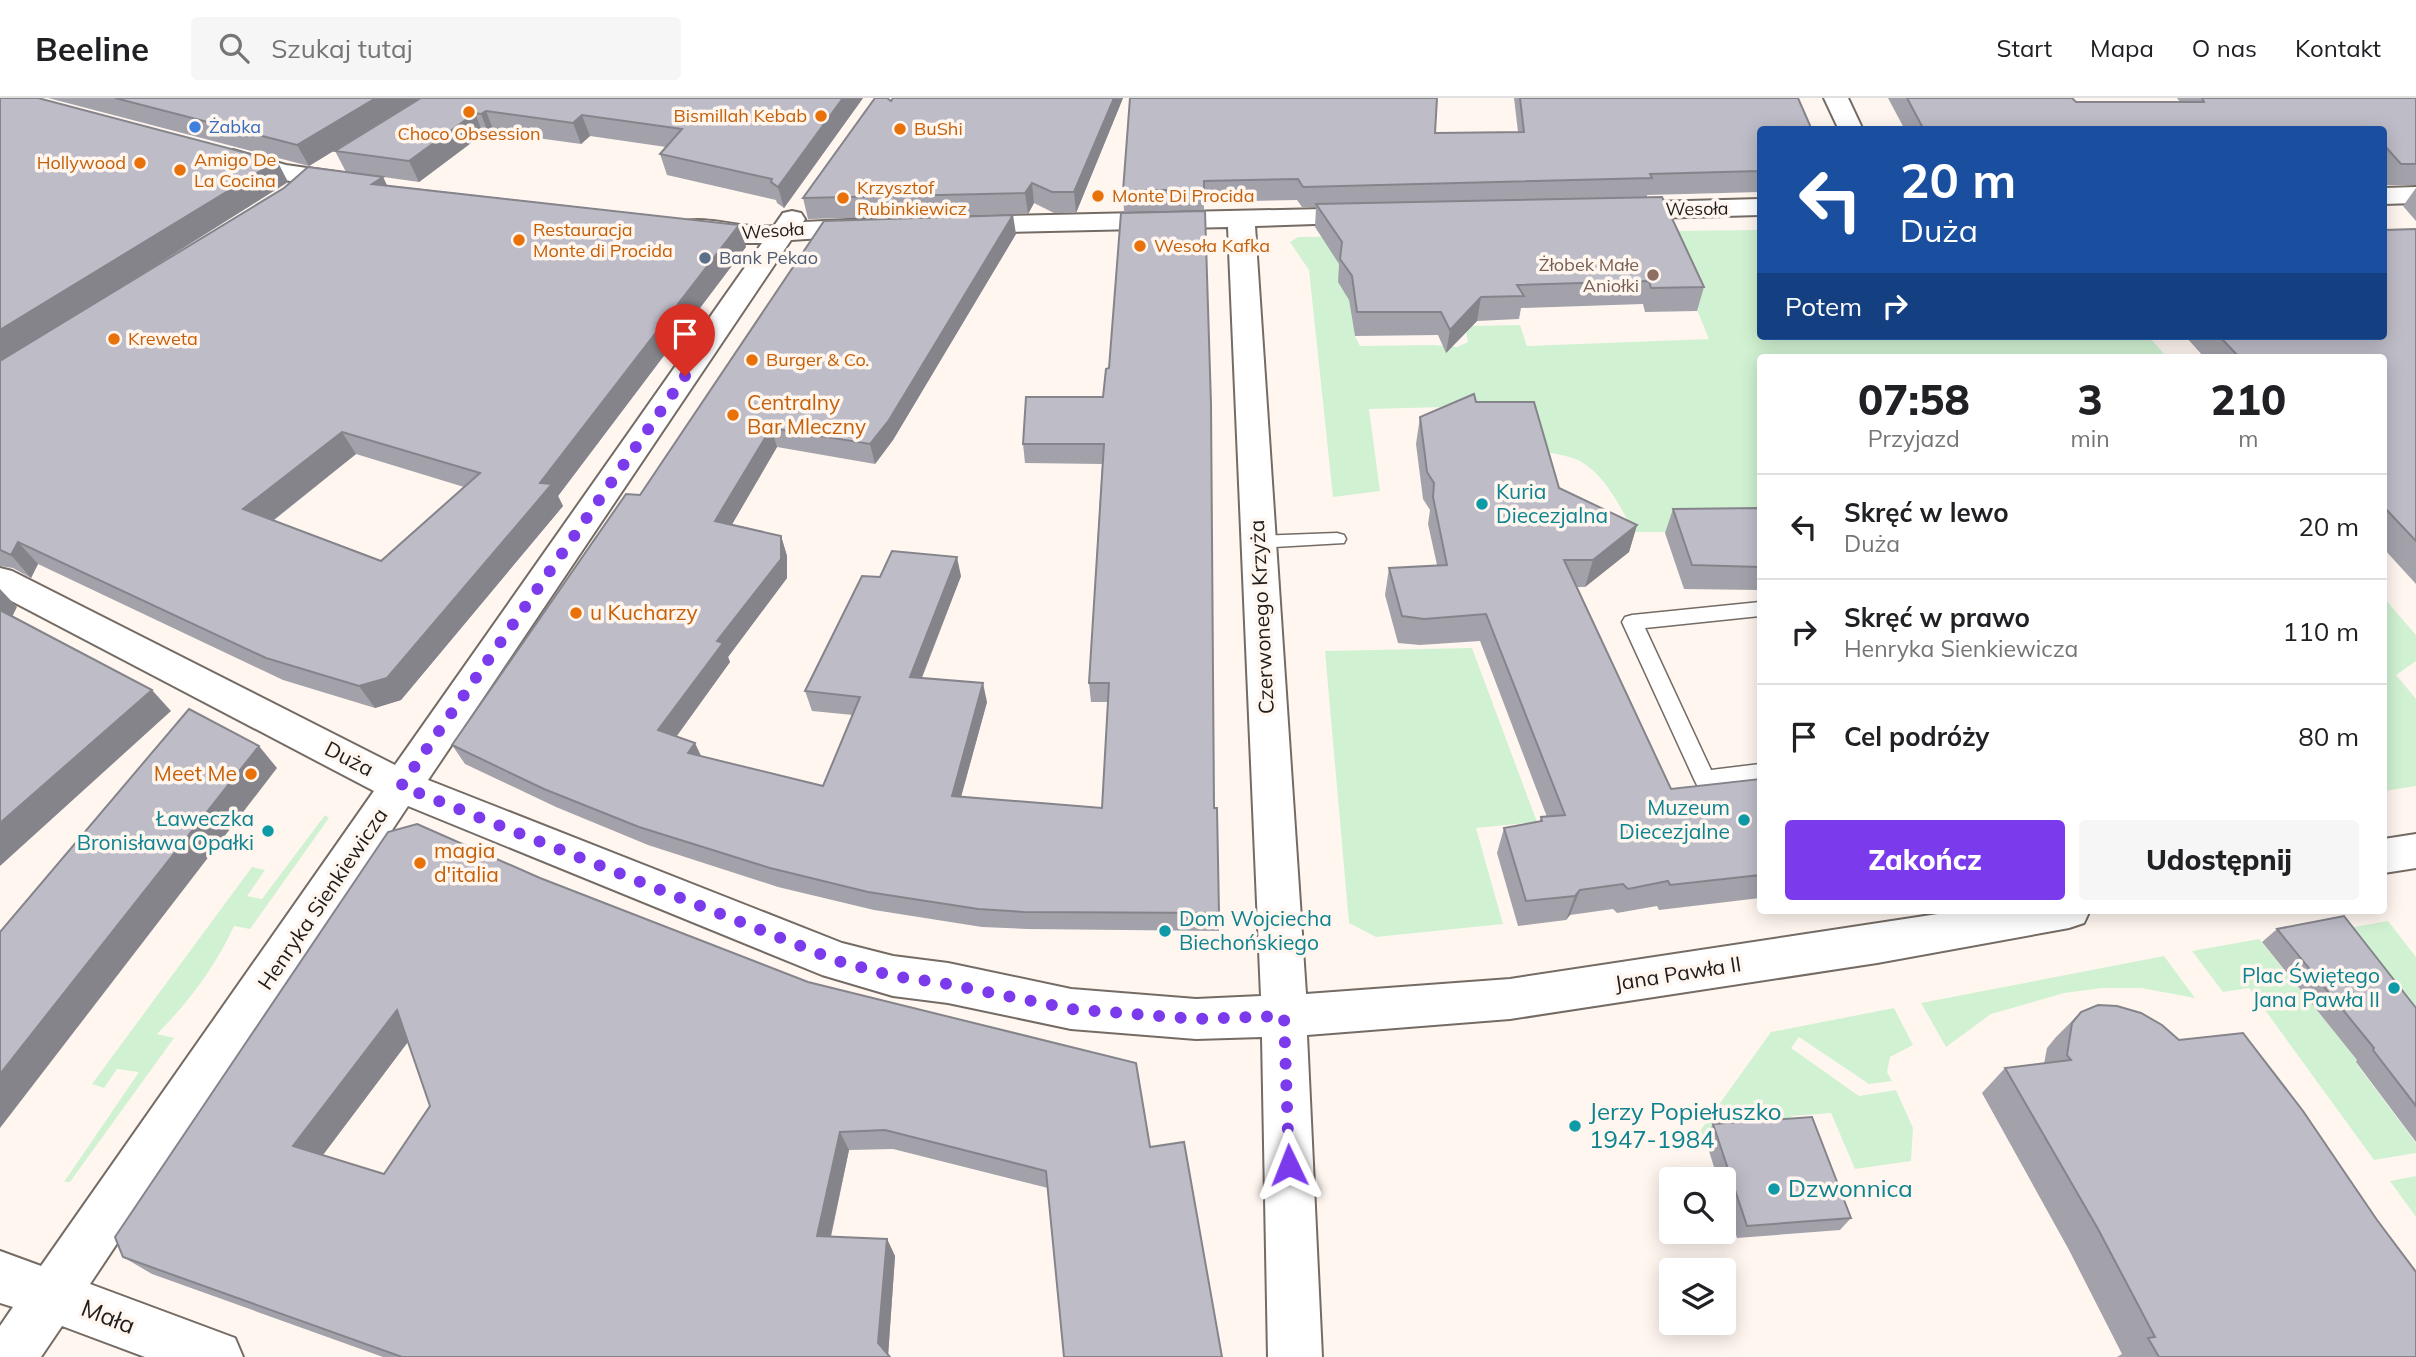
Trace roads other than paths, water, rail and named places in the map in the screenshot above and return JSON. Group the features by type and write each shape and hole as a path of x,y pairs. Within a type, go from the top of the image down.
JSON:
{"street":[{"path":"1836,98 1849,126"},
{"path":"204,150 313,178 369,185"},
{"path":"289,199 313,178 342,160"},
{"path":"2387,196 2416,195"},
{"name":"Henryka Sienkiewicza","path":"10,1357 807,197"},
{"name":"Wesoła","path":"1590,211 1757,207"},
{"path":"929,225 1386,215"},
{"name":"Czerwonego Krzyża","path":"1241,218 1284,1016 1295,1357"},
{"name":"Wesoła","path":"663,225 741,235 817,228 889,226"},
{"name":"Duża","path":"0,580 401,786 838,961 893,976 948,984 1071,1009 1196,1019 1284,1016"},
{"path":"2387,856 2416,851"},
{"name":"Jana Pawła II","path":"1284,1016 1510,999 1877,944 2046,914"},
{"name":"Mała","path":"0,1277 216,1357"}],"lane":[{"path":"1259,542 1337,539"},
{"path":"1757,609 1632,622 1705,779 1757,772"}],"place":[{"name":"Choco Obsession","path":"469,112"},
{"name":"Bismillah Kebab","path":"821,116"},
{"name":"Żabka","path":"195,127"},
{"name":"BuShi","path":"900,129"},
{"name":"Hollywood","path":"140,163"},
{"name":"Amigo De La Cocina","path":"180,170"},
{"name":"Monte Di Procida","path":"1098,196"},
{"name":"Krzysztof Rubinkiewicz","path":"843,198"},
{"name":"Restauracja Monte di Procida","path":"519,240"},
{"name":"Wesoła Kafka","path":"1140,246"},
{"name":"Bank Pekao","path":"705,258"},
{"name":"Żłobek Małe Aniołki","path":"1653,275"},
{"name":"Kreweta","path":"114,339"},
{"name":"Burger & Co.","path":"752,360"},
{"name":"Centralny Bar Mleczny","path":"733,415"},
{"name":"Kuria Diecezjalna","path":"1482,504"},
{"name":"u Kucharzy","path":"576,613"},
{"name":"Meet Me","path":"251,774"},
{"name":"Muzeum Diecezjalne","path":"1744,820"},
{"name":"Ławeczka Bronisława Opałki","path":"268,831"},
{"name":"magia d'italia","path":"420,863"},
{"name":"Dom Wojciecha Biechońskiego","path":"1165,931"},
{"name":"Plac Świętego Jana Pawła II","path":"2394,988"},
{"name":"Jerzy Popiełuszko 1947-1984","path":"1575,1126"},
{"name":"Dzwonnica","path":"1774,1189"}]}
